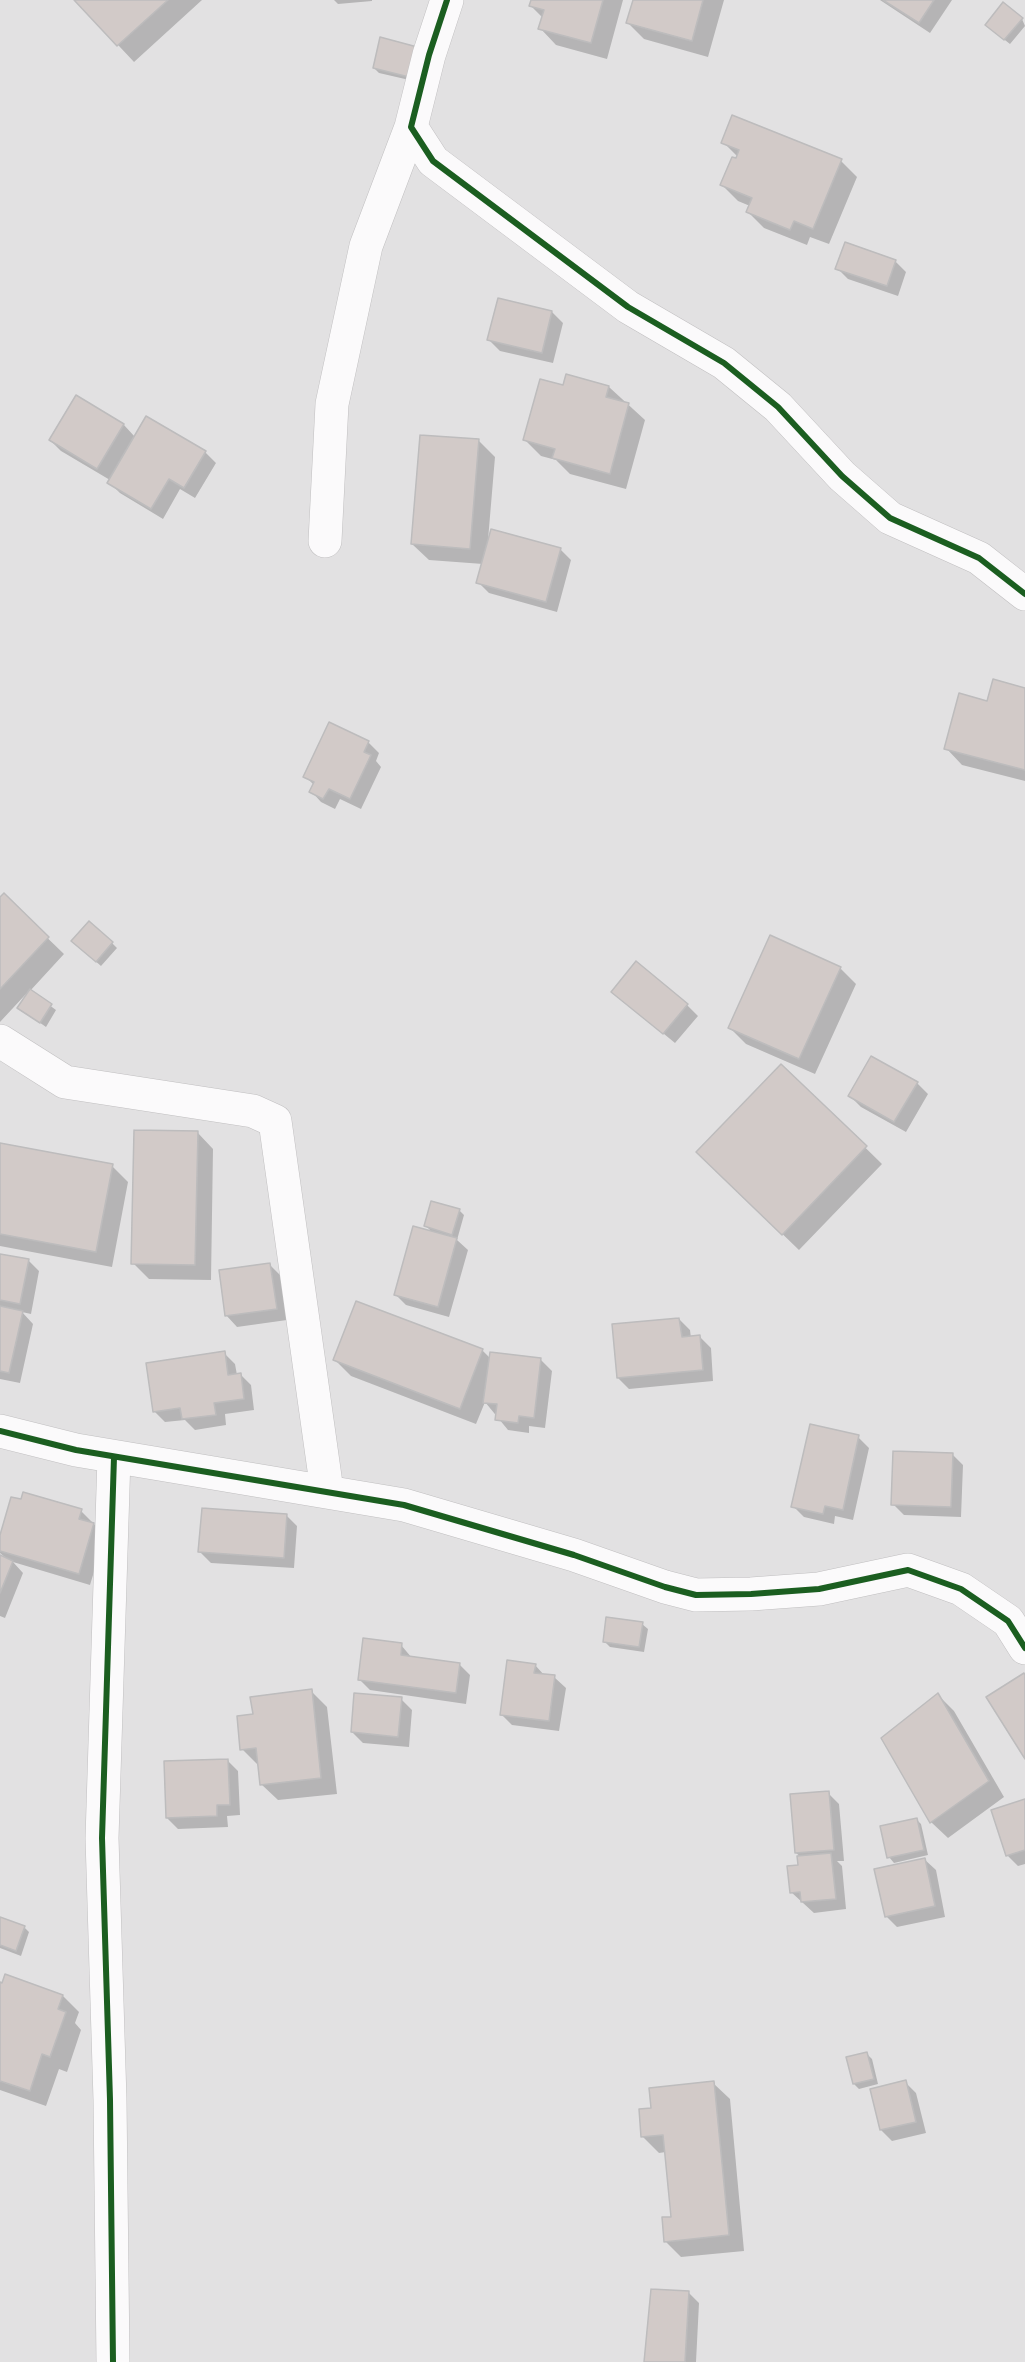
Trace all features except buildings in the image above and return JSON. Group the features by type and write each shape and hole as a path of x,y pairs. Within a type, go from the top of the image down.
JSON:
{"street":[{"path":"325,541 332,404 366,246 411,127 429,55 447,0"},
{"path":"411,127 433,161 628,307 724,363 778,407 842,476 890,518 979,558 1025,594"},
{"path":"0,1041 65,1082 253,1111 275,1121 327,1491"},
{"path":"0,1431 76,1450 404,1505 574,1555 665,1587 696,1595 819,1589 908,1570 961,1589 1008,1621 1025,1648"},
{"path":"112,2362 110,2100 102,1838 114,1456"}],"cycle path":[{"path":"447,0 429,55 411,127 433,161 628,307 724,363 778,407 842,476 890,518 979,558 1025,594"},
{"path":"0,1431 76,1450 404,1505 574,1555 665,1587 696,1595 819,1589 908,1570 961,1589 1008,1621 1025,1648"},
{"path":"113,2362 110,2100 102,1838 114,1457"}]}
